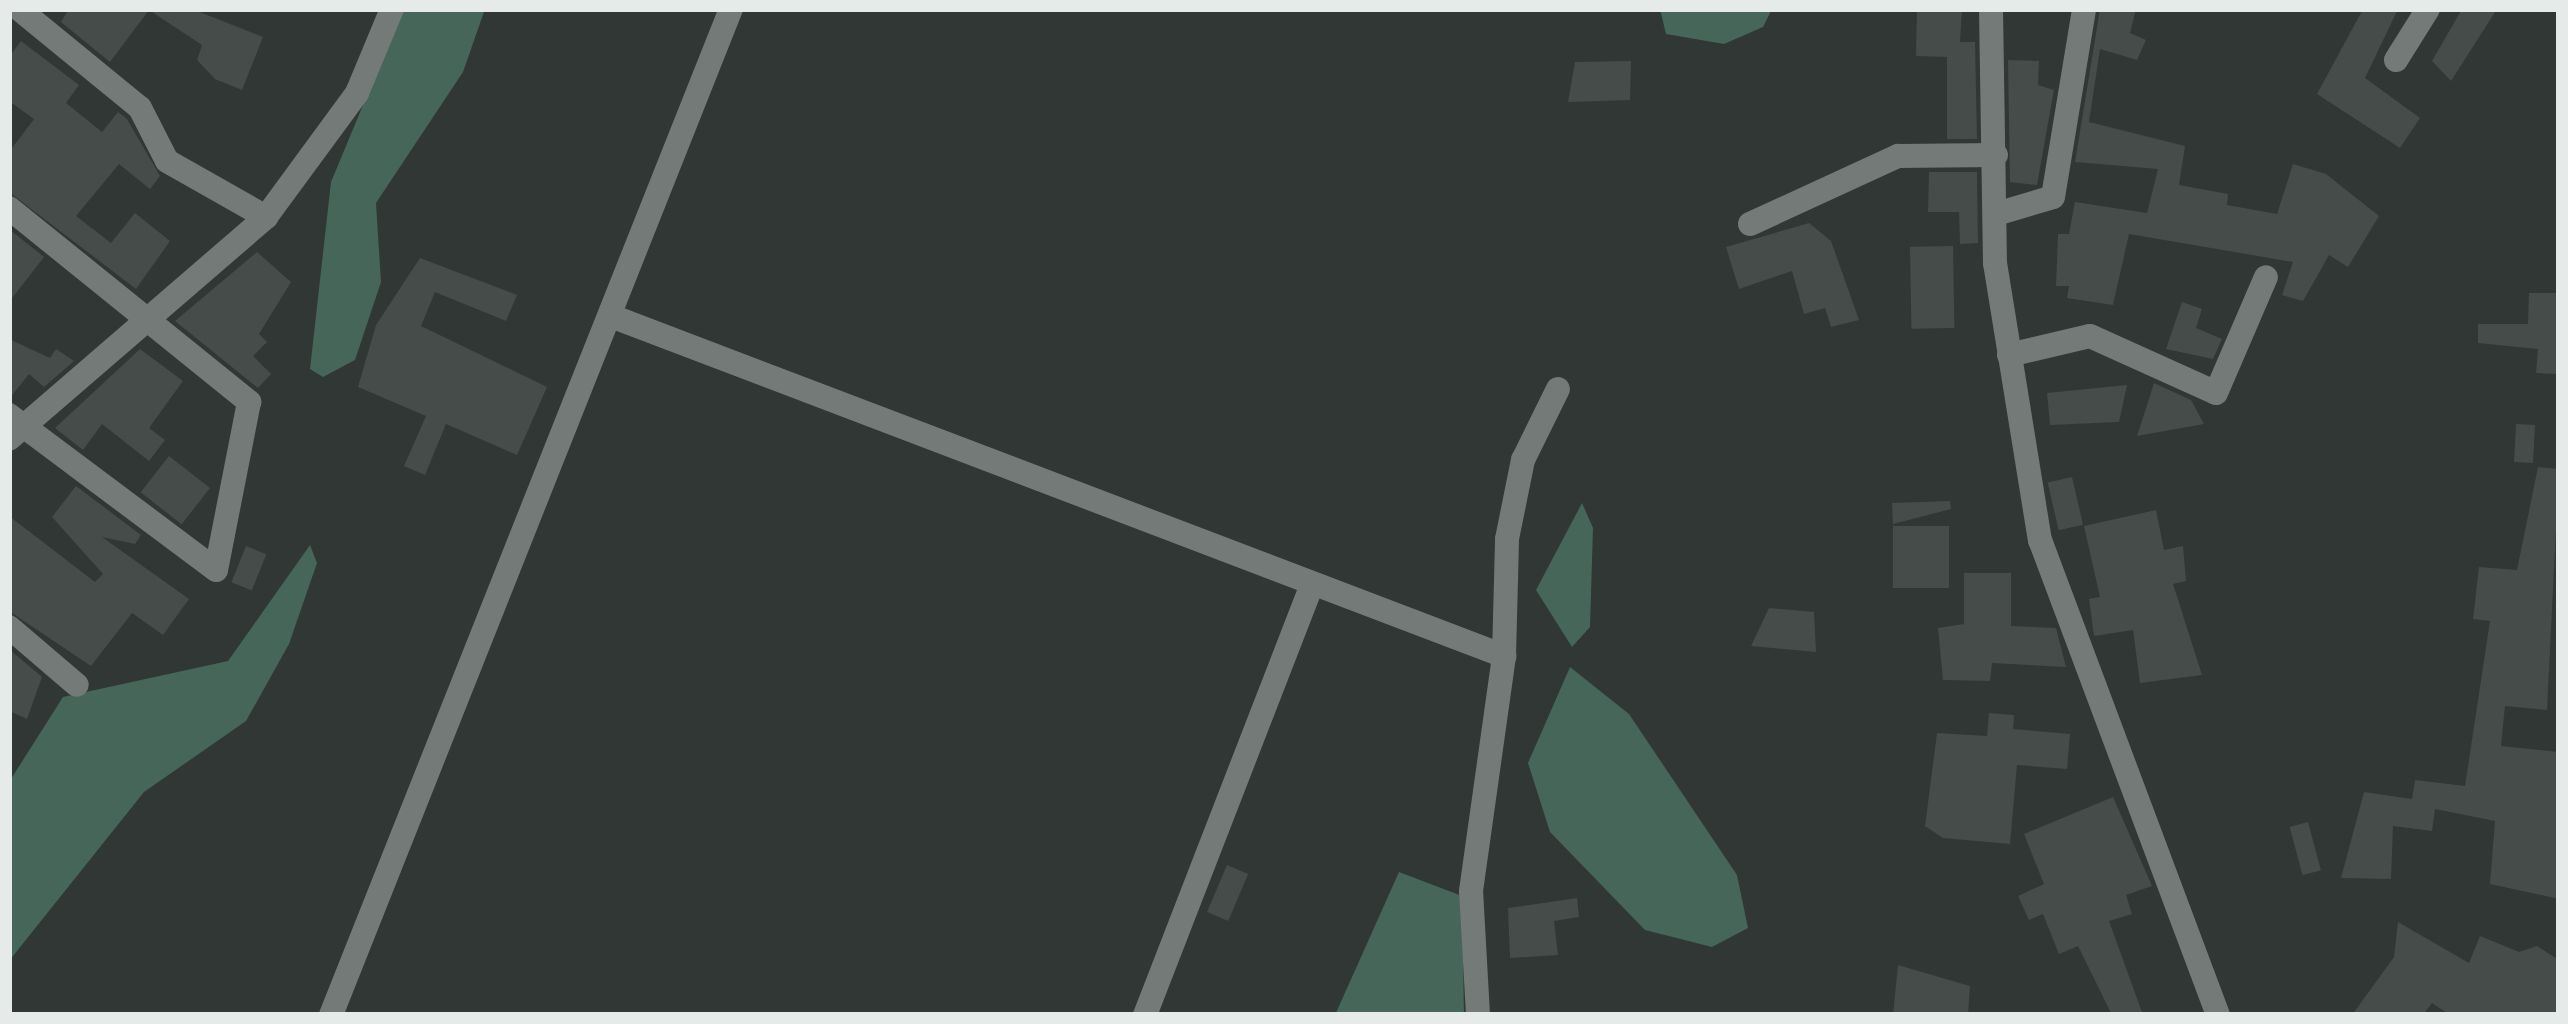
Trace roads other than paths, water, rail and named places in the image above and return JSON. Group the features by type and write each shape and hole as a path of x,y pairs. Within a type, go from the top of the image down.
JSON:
{"street":[{"path":"20,9 140,108 167,161 266,217"},
{"path":"9,208 151,320 254,413 216,571 14,427 151,320 266,217 357,93 392,9"},
{"path":"331,1015 731,9"},
{"path":"1991,9 1996,214 2009,356 2040,540 2218,1015"},
{"path":"1996,214 2053,197 2084,9"},
{"path":"2396,60 2428,9"},
{"path":"1750,224 1898,156 1996,155"},
{"path":"2009,356 2090,336 2216,394 2266,277"},
{"path":"611,316 1311,587 1504,656"},
{"path":"1478,1015 1473,870 1504,656 1507,539 1523,460 1558,389"},
{"path":"1145,1015 1311,587"},
{"path":"9,627 77,685"}]}
